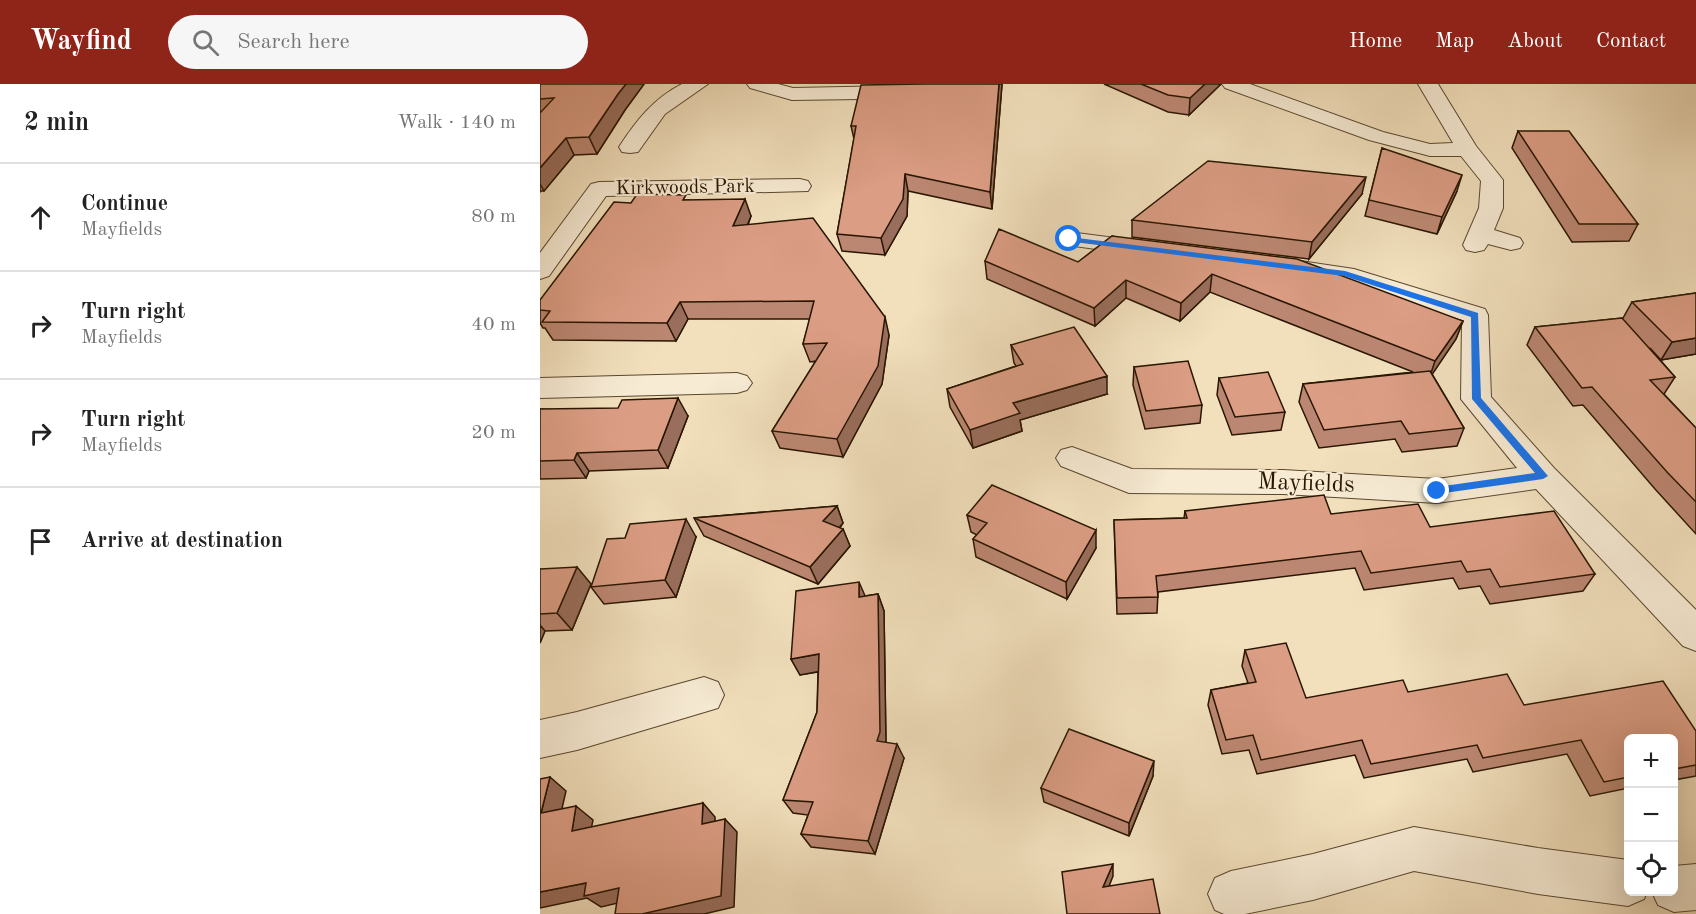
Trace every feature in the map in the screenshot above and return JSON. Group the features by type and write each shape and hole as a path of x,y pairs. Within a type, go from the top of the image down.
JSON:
{"street":[{"path":"630,147 645,120 683,90 698,84"},
{"path":"758,84 792,94 928,92 987,84"},
{"path":"1428,84 1467,149 1492,180 1491,208 1477,239 1510,243"},
{"path":"1241,85 1377,136 1430,150 1467,149"},
{"name":"Kirkwoods Park","path":"540,271 599,189 800,186"},
{"path":"1069,239 1172,252"},
{"path":"1264,264 1345,274 1475,315 1476,399 1543,476 1696,635"},
{"path":"540,388 737,383"},
{"name":"Mayfields","path":"1072,458 1130,481 1283,482 1437,491 1543,476"},
{"path":"540,739 578,731 704,695"},
{"path":"1231,894 1313,877 1414,849 1538,871 1624,882"},
{"path":"1678,889 1696,887"}],"building":[{"path":"540,84 626,84 589,137 566,138 540,168 540,113 554,98 540,99"},
{"path":"999,84 990,192 905,174 903,199 881,238 837,234 856,126 851,126 861,85"},
{"path":"1141,84 1205,84 1190,98 1168,95"},
{"path":"1518,131 1569,131 1638,224 1579,224"},
{"path":"1382,148 1462,175 1442,217 1369,200"},
{"path":"1208,161 1366,177 1312,242 1132,220"},
{"path":"637,194 686,195 683,200 745,199 733,226 813,218 885,317 878,366 837,439 772,431 827,343 803,344 814,301 680,302 667,323 542,322 550,311 540,310 540,300 614,202 631,203"},
{"path":"999,229 1078,262 1112,236 1297,259 1463,321 1435,361 1212,274 1181,303 1126,280 1094,308 985,261"},
{"path":"1696,293 1696,338 1672,342 1632,302"},
{"path":"1622,318 1675,377 1650,380 1696,428 1696,502 1592,387 1582,388 1535,327"},
{"path":"1074,327 1107,376 1013,403 1020,413 970,430 947,389 1023,364 1011,345"},
{"path":"1188,361 1202,405 1146,411 1134,367"},
{"path":"1430,371 1464,428 1409,434 1401,421 1324,430 1303,384"},
{"path":"1268,372 1285,412 1235,417 1219,378"},
{"path":"678,398 658,450 577,453 574,460 540,461 540,409 618,408 622,400"},
{"path":"992,485 1096,530 1066,582 973,539 987,523 967,515"},
{"path":"1324,495 1331,514 1418,504 1430,527 1554,511 1595,574 1500,587 1490,569 1467,572 1461,561 1371,573 1361,551 1156,576 1158,597 1117,598 1114,520 1187,518 1185,511"},
{"path":"837,506 823,521 843,529 810,567 694,518"},
{"path":"686,519 665,580 591,587 607,539 625,538 630,524"},
{"path":"577,567 557,613 540,614 540,569"},
{"path":"859,582 859,597 878,594 880,732 877,741 897,744 868,841 801,834 813,802 783,800 817,712 819,654 791,659 796,591"},
{"path":"1286,643 1306,698 1403,680 1408,692 1507,674 1524,705 1663,681 1696,731 1696,765 1678,768 1678,734 1624,734 1624,778 1604,782 1581,740 1483,758 1477,745 1371,764 1362,740 1261,760 1253,735 1226,740 1211,690 1256,682 1245,650"},
{"path":"1069,729 1154,761 1129,823 1041,788"},
{"path":"550,777 541,813 576,806 572,831 703,803 702,824 725,819 721,896 642,914 615,914 619,888 584,896 586,883 540,892 540,779"},
{"path":"1113,864 1103,887 1153,879 1160,914 1067,914 1062,872"}],"route":[{"path":"1069,239 1345,274 1475,315 1476,399 1543,476 1437,491"}]}
